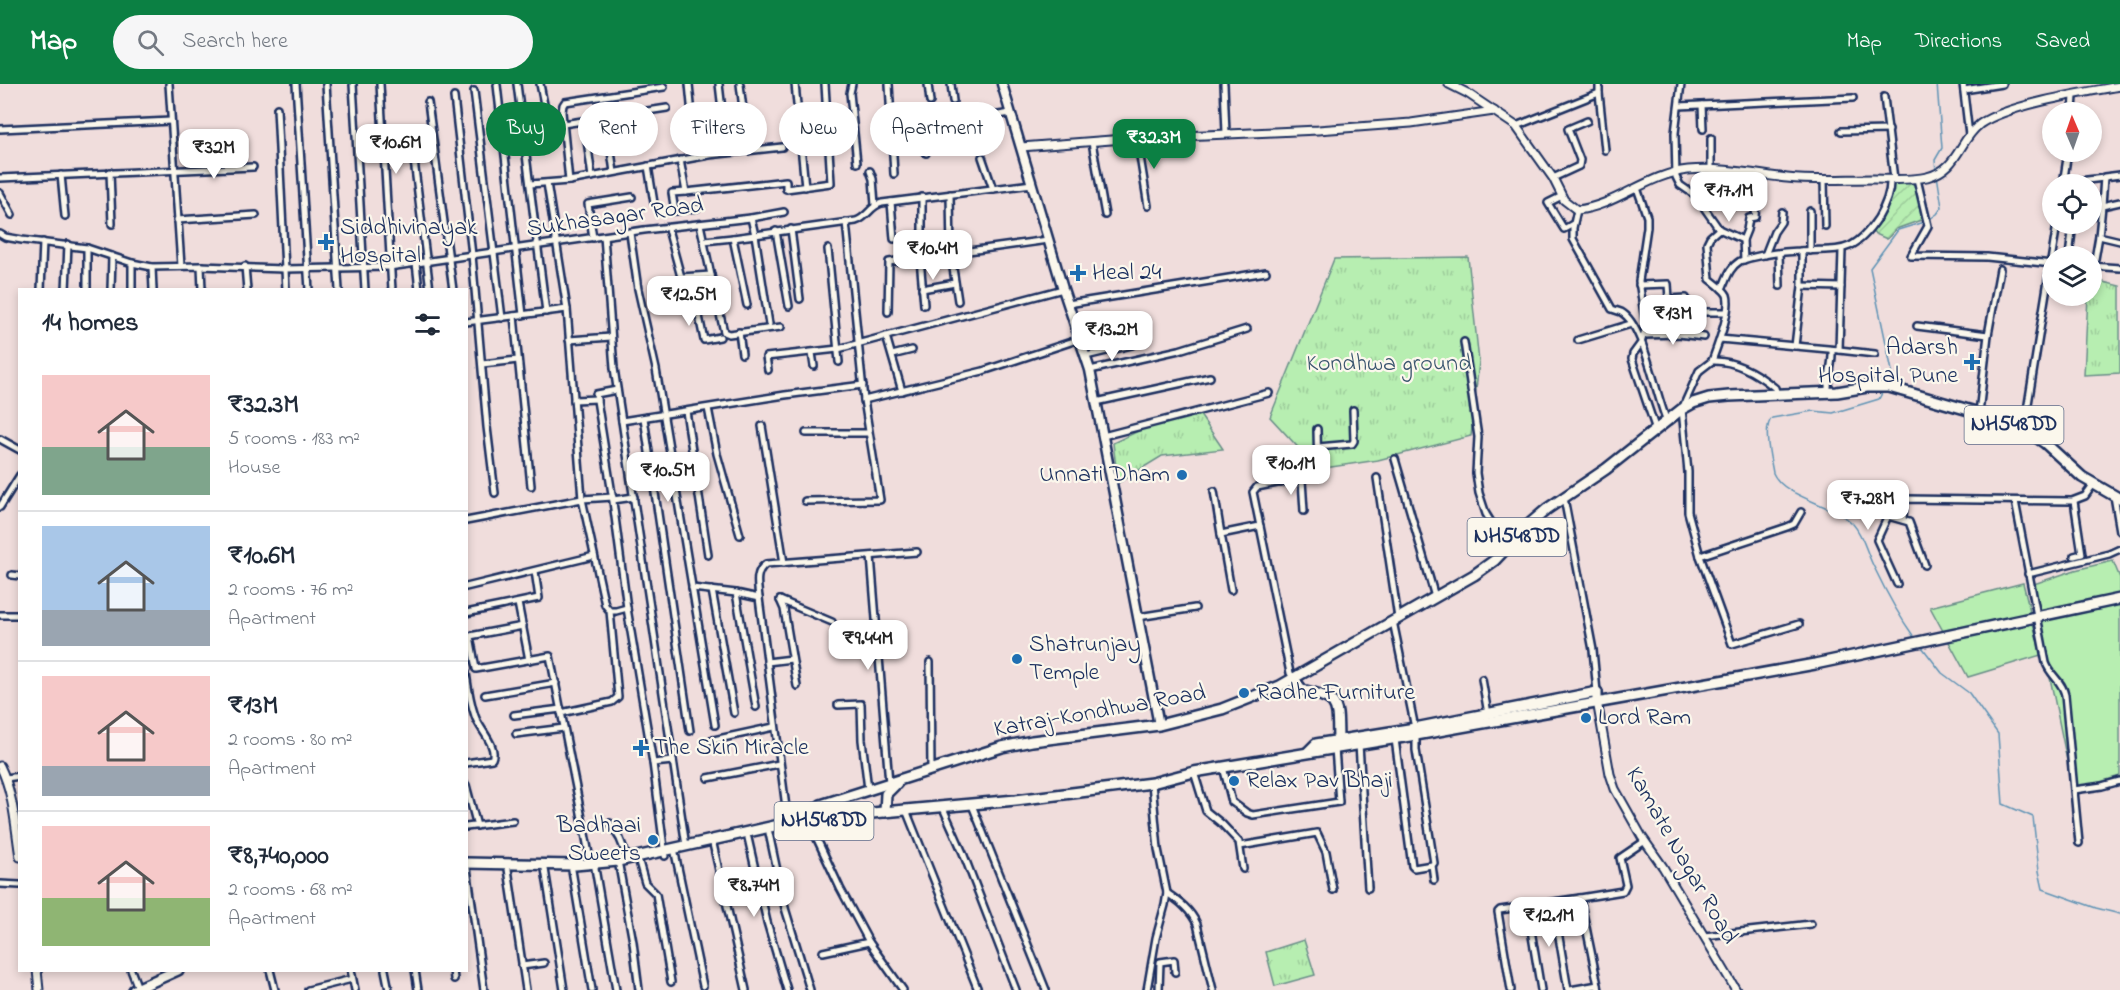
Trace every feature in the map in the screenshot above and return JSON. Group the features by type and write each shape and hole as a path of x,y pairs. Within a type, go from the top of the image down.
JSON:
{"highway":[{"name":"Katraj-Kondhwa Road","path":"468,866 593,866 668,853 686,846 808,819 821,805 1012,745 1159,725 1222,710 1293,678 1474,575 1495,560 1526,526 1606,469 1682,409 1708,398 1828,393 1878,386 1979,413"},
{"name":"NH548DD","path":"1979,413 2024,429 2045,443 2093,484 2117,497"},
{"path":"1337,744 1359,744 1395,739 1488,714 1815,664 2120,599"},
{"path":"1293,678 1302,690 1320,694 1337,707 1337,744"},
{"path":"1152,783 1194,772 1308,752 1337,744 1416,732 1597,697"},
{"path":"885,812 886,794 899,780"},
{"name":"NH548DD","path":"468,866 572,870 593,866 619,866 668,853 769,833 808,819 972,805 1152,783"},
{"path":"140,989 174,972"},
{"path":"140,989 184,972"}],"main road":[{"path":"1002,84 1063,289 1090,370 1159,725"}],"street":[{"path":"169,84 181,266"},
{"path":"296,84 309,288"},
{"path":"326,84 339,288"},
{"path":"353,84 365,288"},
{"path":"380,84 392,288"},
{"path":"518,84 546,312"},
{"path":"540,84 544,102"},
{"path":"688,84 690,102"},
{"path":"719,84 721,102"},
{"path":"740,84 742,102"},
{"path":"795,84 805,187"},
{"path":"675,211 672,193 786,181 786,189 831,183 825,84"},
{"path":"852,84 850,93 857,163"},
{"path":"889,84 894,174"},
{"path":"928,84 930,102"},
{"path":"951,84 953,101"},
{"path":"1224,84 1226,133"},
{"path":"1449,84 1467,93 1516,126 1553,178 1562,195 1571,207 1577,210 1585,209 1677,172 1711,170 1788,178 1906,181 1928,177 1942,172 1955,159 1969,135 1989,119 2028,106 2120,86"},
{"path":"1458,84 1467,93"},
{"path":"1599,84 1605,150"},
{"path":"1681,84 1675,133 1676,177 1680,185 1695,196 1719,229 1743,240"},
{"path":"1969,135 1964,87 2002,84"},
{"path":"497,85 523,315"},
{"path":"566,102 570,100 664,87"},
{"path":"474,91 502,318"},
{"path":"1516,126 1599,93"},
{"path":"2074,96 2074,102"},
{"path":"454,97 495,493"},
{"path":"1722,289 1733,266 1744,260 1779,253 1842,250 1856,243 1868,233 1885,206 1891,190 1889,130 1884,97"},
{"path":"1679,106 1853,98"},
{"path":"428,102 453,288"},
{"path":"1702,105 1703,129"},
{"path":"277,108 286,288"},
{"path":"566,124 667,108"},
{"path":"1021,147 1137,138 1318,130 1411,123 1494,111"},
{"path":"1005,114 1011,113"},
{"path":"0,129 171,121"},
{"path":"1553,178 1579,166 1580,160 1568,129 1587,121"},
{"path":"1841,131 1889,130"},
{"path":"411,136 430,288"},
{"path":"1137,138 1148,206"},
{"path":"1711,138 1711,170"},
{"path":"1092,142 1105,215"},
{"path":"566,156 568,181"},
{"path":"589,156 592,177"},
{"path":"612,156 614,172"},
{"path":"530,184 568,181 707,156"},
{"path":"982,157 993,189"},
{"path":"680,160 686,192"},
{"path":"648,166 654,203"},
{"path":"0,178 253,167"},
{"path":"870,171 873,179 875,205"},
{"path":"110,172 112,224"},
{"path":"1715,190 1744,191 1745,172"},
{"path":"1756,192 1757,174"},
{"path":"61,175 65,216"},
{"path":"2120,175 2104,178 2102,206 2120,202"},
{"path":"1824,179 1825,226"},
{"path":"1917,179 1927,221 1911,256 1987,256 2042,263"},
{"path":"514,715 561,711 612,702 618,697 610,610 605,605 582,499 567,309 547,183"},
{"path":"704,241 862,219 875,205 891,202 1032,184"},
{"path":"1637,188 1647,217 1639,285 1646,327 1641,343 1632,354 1632,359 1656,430"},
{"path":"0,193 12,215"},
{"path":"950,194 951,255 958,301"},
{"path":"1562,195 1548,203 1564,230 1573,224"},
{"path":"593,238 588,204 632,197"},
{"path":"922,197 921,258 924,306"},
{"path":"891,202 894,238"},
{"path":"1744,260 1743,240 1748,230 1749,218 1755,217 1756,202"},
{"path":"659,212 697,208"},
{"path":"1577,210 1573,224 1573,239 1602,294 1612,309 1622,312 1641,343 1667,421"},
{"path":"1810,211 1810,250"},
{"name":"Sukhasagar Road","path":"0,234 15,239 87,248 152,267 284,269 389,267 784,212"},
{"path":"1765,255 1774,232 1781,222 1782,212"},
{"path":"177,220 256,215"},
{"path":"751,218 770,324"},
{"path":"805,501 880,500 868,433 846,222"},
{"path":"700,224 724,332 729,334 781,327"},
{"path":"668,229 689,300 699,316 704,340 720,337"},
{"path":"791,229 800,299"},
{"path":"1719,229 1707,243 1710,279 1727,295 1726,312 1712,361 1699,371 1682,409 1688,472 1688,512 1700,556 1732,644 1799,624"},
{"path":"776,231 789,306"},
{"path":"630,232 638,289 664,415 715,725"},
{"path":"604,236 617,390 686,846"},
{"path":"2097,246 2098,236 2120,241"},
{"path":"733,238 747,305"},
{"path":"888,312 889,262 1048,240"},
{"path":"41,288 43,242"},
{"path":"66,288 68,244"},
{"path":"87,248 87,288"},
{"path":"828,249 839,362"},
{"path":"1828,393 1827,385 1835,350 1842,250"},
{"path":"1795,346 1802,286 1802,251"},
{"path":"1779,253 1780,286"},
{"path":"111,288 112,256"},
{"path":"132,263 132,288"},
{"path":"416,263 419,288"},
{"path":"201,266 202,288"},
{"path":"152,267 153,288"},
{"path":"245,267 247,288"},
{"path":"2102,267 2120,268"},
{"path":"1979,413 1988,335 2000,269"},
{"path":"1068,304 1266,272"},
{"path":"681,277 711,275"},
{"path":"922,289 956,283"},
{"path":"1639,285 1668,284 1669,299 1686,298"},
{"path":"1802,286 1841,287"},
{"path":"768,370 766,357 812,353 860,344 1063,289"},
{"path":"2024,429 2044,306"},
{"path":"468,322 567,309"},
{"path":"1694,312 1726,312"},
{"path":"514,316 531,486"},
{"path":"1578,340 1631,324"},
{"path":"1917,326 1988,335"},
{"path":"1090,370 1179,350 1247,329"},
{"path":"739,332 742,354"},
{"path":"1644,335 1677,334 1704,337"},
{"path":"864,400 983,371 1081,342 1128,335"},
{"path":"886,336 902,391"},
{"path":"569,340 611,337"},
{"path":"1720,339 1875,354"},
{"path":"1464,342 1478,437 1476,473 1479,493 1486,514 1507,548"},
{"path":"1086,356 1131,345"},
{"path":"892,356 912,350"},
{"path":"812,353 814,366"},
{"path":"482,364 518,360"},
{"path":"1712,361 1747,369 1775,388 1777,395"},
{"path":"1096,402 1210,377"},
{"path":"622,421 785,394 863,385"},
{"path":"617,390 596,394 627,608 668,853 703,986"},
{"path":"1103,436 1269,393"},
{"path":"573,400 597,399"},
{"path":"708,408 717,454 740,535"},
{"path":"1318,447 1352,444 1354,441 1353,410"},
{"path":"686,411 708,555"},
{"path":"644,418 690,731"},
{"path":"762,426 784,563"},
{"path":"1293,678 1290,673 1254,490 1257,487 1318,476 1317,429"},
{"path":"806,433 868,433"},
{"path":"0,439 18,449"},
{"path":"1279,453 1281,483"},
{"path":"1395,459 1435,597"},
{"path":"0,507 18,478"},
{"path":"1377,478 1395,619 1416,732 1416,750 1434,863 1432,866 1434,880"},
{"path":"1302,480 1304,511"},
{"path":"1898,584 1877,540 1888,516 1886,503 1905,499 2074,501 2085,496 2093,484"},
{"path":"1214,490 1231,590"},
{"path":"468,521 582,499 634,497"},
{"path":"2117,497 2120,531"},
{"name":"Kamate Nagar Road","path":"1564,498 1591,639 1597,697 1610,774 1645,841 1736,990"},
{"path":"1903,520 1905,499"},
{"path":"2015,501 2046,663 2048,670 2063,685 2065,695 2079,843"},
{"path":"2074,501 2082,554 2074,556"},
{"path":"1700,556 1794,524 1801,512"},
{"path":"1888,516 1909,522 1925,565"},
{"path":"1221,534 1260,526"},
{"path":"2028,574 2109,554 2120,549"},
{"path":"788,824 759,598 757,576 760,568 766,564 918,552"},
{"path":"468,587 594,556"},
{"path":"871,556 889,783"},
{"path":"468,613 539,598 535,571"},
{"path":"12,575 18,576"},
{"path":"692,588 759,598"},
{"path":"712,590 734,713"},
{"path":"736,593 756,707"},
{"path":"797,686 784,609 780,600 831,622"},
{"path":"518,603 529,660"},
{"path":"610,610 627,608"},
{"path":"1138,617 1195,608"},
{"path":"0,615 18,615"},
{"path":"523,626 470,636 476,669 550,656 616,990"},
{"path":"767,662 792,659"},
{"path":"930,662 931,770"},
{"path":"1482,679 1488,714"},
{"path":"485,695 556,683"},
{"path":"468,686 476,719 494,755 488,761 468,764"},
{"path":"838,705 861,704 862,740 868,789"},
{"path":"516,734 564,728"},
{"path":"709,741 774,728"},
{"path":"1395,739 1412,866 1414,868 1432,866"},
{"path":"1223,767 1232,802 1253,815 1339,802 1337,744"},
{"path":"1359,744 1368,888"},
{"path":"653,763 674,761"},
{"path":"708,778 779,764"},
{"path":"0,766 12,800 18,843"},
{"path":"1194,772 1206,811 1236,838 1240,846 1243,869"},
{"path":"6,778 18,777"},
{"path":"2074,790 2120,781"},
{"path":"1152,783 1158,849 1167,893 1147,987 1159,988 1160,962 1174,960 1175,972"},
{"path":"468,793 477,826"},
{"path":"972,805 1046,990"},
{"path":"943,808 963,853 1016,990"},
{"path":"906,810 978,990"},
{"path":"808,819 840,888 869,942 903,990"},
{"path":"468,827 513,821"},
{"path":"609,824 620,839 628,859"},
{"path":"1240,846 1317,832 1326,852 1333,890"},
{"path":"769,833 785,908 810,990"},
{"path":"748,838 767,922 787,990"},
{"path":"1511,990 1498,912 1623,891 1626,885 1620,858 1645,841"},
{"path":"713,844 746,990"},
{"path":"639,862 645,883 656,894 671,982"},
{"path":"619,866 639,990"},
{"path":"508,869 526,990"},
{"path":"545,869 564,990"},
{"path":"572,870 592,990"},
{"path":"468,873 484,990"},
{"path":"0,884 18,885"},
{"path":"1167,893 1188,909 1197,924 1213,990"},
{"path":"1553,902 1569,990 1599,988 1580,898"},
{"path":"1527,906 1541,990"},
{"path":"1704,936 1811,924"},
{"path":"823,952 869,942"},
{"path":"522,966 543,963"},
{"path":"37,972 39,990"},
{"path":"132,972 140,989"},
{"path":"270,972 275,990"},
{"path":"351,972 355,990"},
{"path":"386,972 389,990"},
{"path":"416,972 418,990"},
{"path":"453,972 454,979"},
{"path":"308,990 352,979"}],"green space":[{"path":"1919,180 1924,219 1896,229 1887,239 1871,232 1889,201 1892,181 1906,183"},
{"name":"Kondhwa ground","path":"1468,257 1479,362 1471,436 1378,460 1318,469 1270,417 1334,259"},
{"path":"2102,282 2120,286 2120,373 2084,375 2087,306 2102,306"},
{"path":"1200,415 1223,449 1162,456 1118,483 1113,443 1153,424"},
{"path":"2113,561 2120,578 2120,776 2073,790 2031,585 2075,570"},
{"path":"2023,583 2041,655 1968,677 1930,607"},
{"path":"1304,940 1315,975 1275,986 1266,952"}],"waterway":[{"path":"1936,171 1935,160 1942,148 1937,84"},
{"path":"1887,384 1892,371 1870,268 1898,230 1927,221 1937,214 1942,207 1937,175"},
{"path":"1883,391 1879,399 1833,413 1813,411 1772,418 1769,422 1768,444 1773,473 1779,482 1798,495 1845,517 1857,529 1888,595 1914,637"},
{"path":"1922,647 1942,673 1969,693 1998,734 2003,804 2033,817 2043,889 2120,914"}],"place":[{"name":"Siddhivinayak Hospital","path":"326,242"},
{"name":"Heal 24","path":"1078,273"},
{"name":"Adarsh Hospital, Pune","path":"1972,362"},
{"name":"Unnati Dham","path":"1182,475"},
{"name":"Shatrunjay Temple","path":"1017,659"},
{"name":"Radhe Furniture","path":"1244,693"},
{"name":"Lord Ram","path":"1586,718"},
{"name":"The Skin Miracle","path":"641,748"},
{"name":"Relax Pav Bhaji","path":"1234,781"},
{"name":"Badhaai Sweets","path":"653,840"}]}
